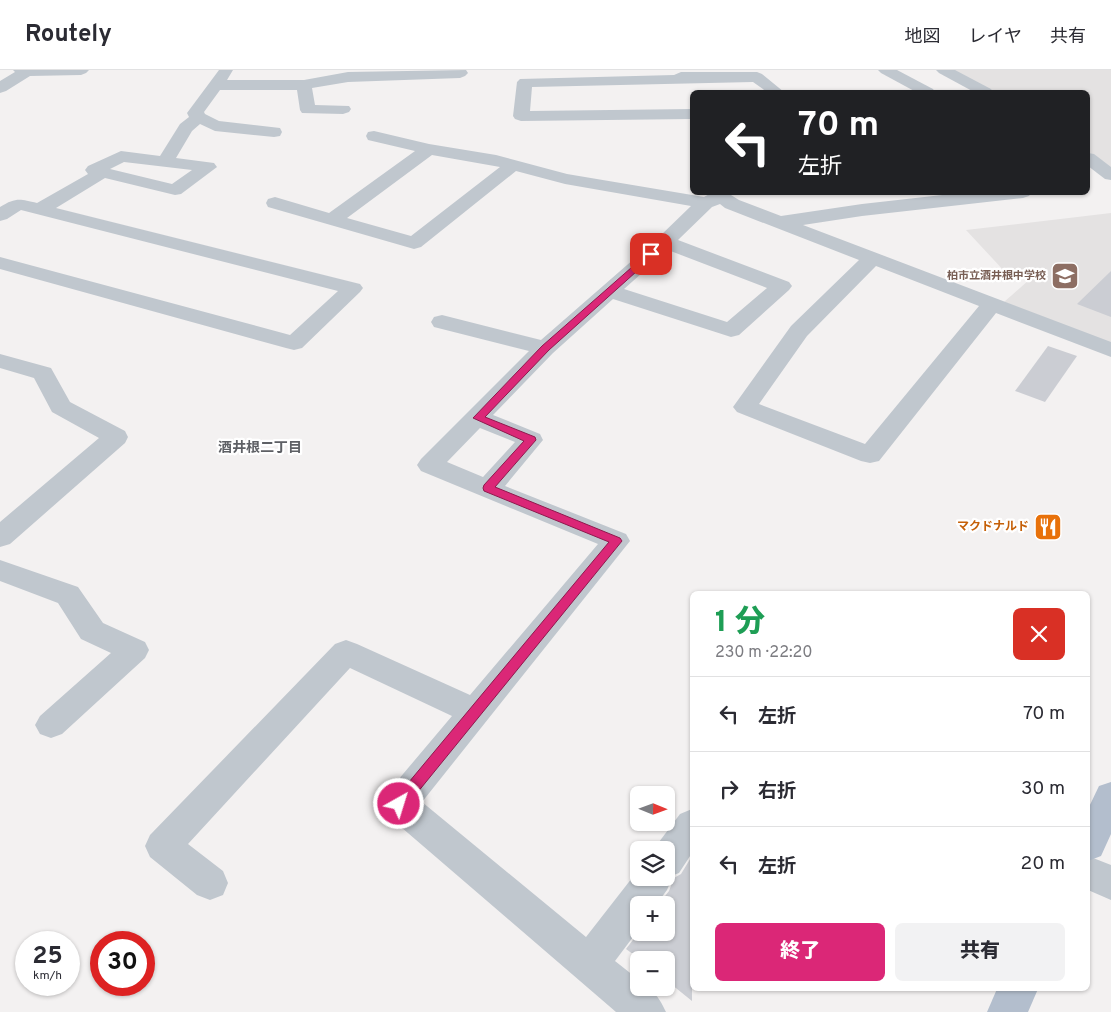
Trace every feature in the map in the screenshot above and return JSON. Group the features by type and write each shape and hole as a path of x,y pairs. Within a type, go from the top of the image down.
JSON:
{"main road":[{"path":"1090,841 1111,797"},
{"path":"1007,1012 1017,991"}],"street":[{"path":"22,70 81,70"},
{"path":"227,70 194,113 215,126 274,132"},
{"path":"886,70 923,90"},
{"path":"944,70 981,90"},
{"path":"0,88 26,71"},
{"path":"216,85 304,85 348,78 460,73"},
{"path":"690,114 521,116 525,82 757,77 773,90"},
{"path":"304,85 308,110 343,109"},
{"path":"165,161 186,128 199,117"},
{"path":"374,136 429,149 496,160 566,179 690,194"},
{"path":"331,220 429,149"},
{"path":"121,156 208,167 175,190 103,172 94,170 121,156"},
{"path":"1090,159 1111,175"},
{"path":"275,203 414,243 513,165"},
{"path":"41,210 103,172"},
{"path":"699,195 716,197 1111,350"},
{"path":"847,195 862,210"},
{"path":"780,222 973,195"},
{"path":"646,1012 399,804 616,541 430,465 545,348 716,197"},
{"path":"0,214 18,204 353,288 294,343 0,263"},
{"path":"609,291 731,330 782,286 666,242"},
{"path":"872,258 798,331 745,407 870,455 991,305"},
{"path":"442,322 545,348"},
{"path":"0,361 43,372 60,407 116,437 0,537"},
{"path":"478,418 531,440 488,488"},
{"path":"0,570 68,595 92,631 134,650 51,724"},
{"path":"210,883 162,846 346,652 475,712"},
{"path":"675,849 690,828"},
{"path":"1090,874 1111,883"},
{"path":"589,965 648,886"}],"shaded area":[{"path":"951,70 1111,70 1111,170 1090,154 1090,90 987,90"},
{"name":"柏市立酒井根中学校","path":"1111,213 1111,343 1004,302 1029,280 1006,273 966,230"}],"building":[{"path":"1111,271 1111,317 1077,304"},
{"path":"1048,346 1077,356 1045,402 1015,391"},
{"path":"690,859 690,991 692,991 692,1001 675,987 675,951 630,952 626,949 632,941 675,941 675,896 665,896 671,886 675,886 675,877 681,874"}],"place":[{"name":"柏市立酒井根中学校","path":"1065,276"},
{"name":"マクドナルド","path":"1048,527"}],"district":[{"name":"酒井根二丁目","path":"260,448"}],"route":[{"path":"399,804 616,541 488,488 531,440 478,418 545,348 651,254"}]}
